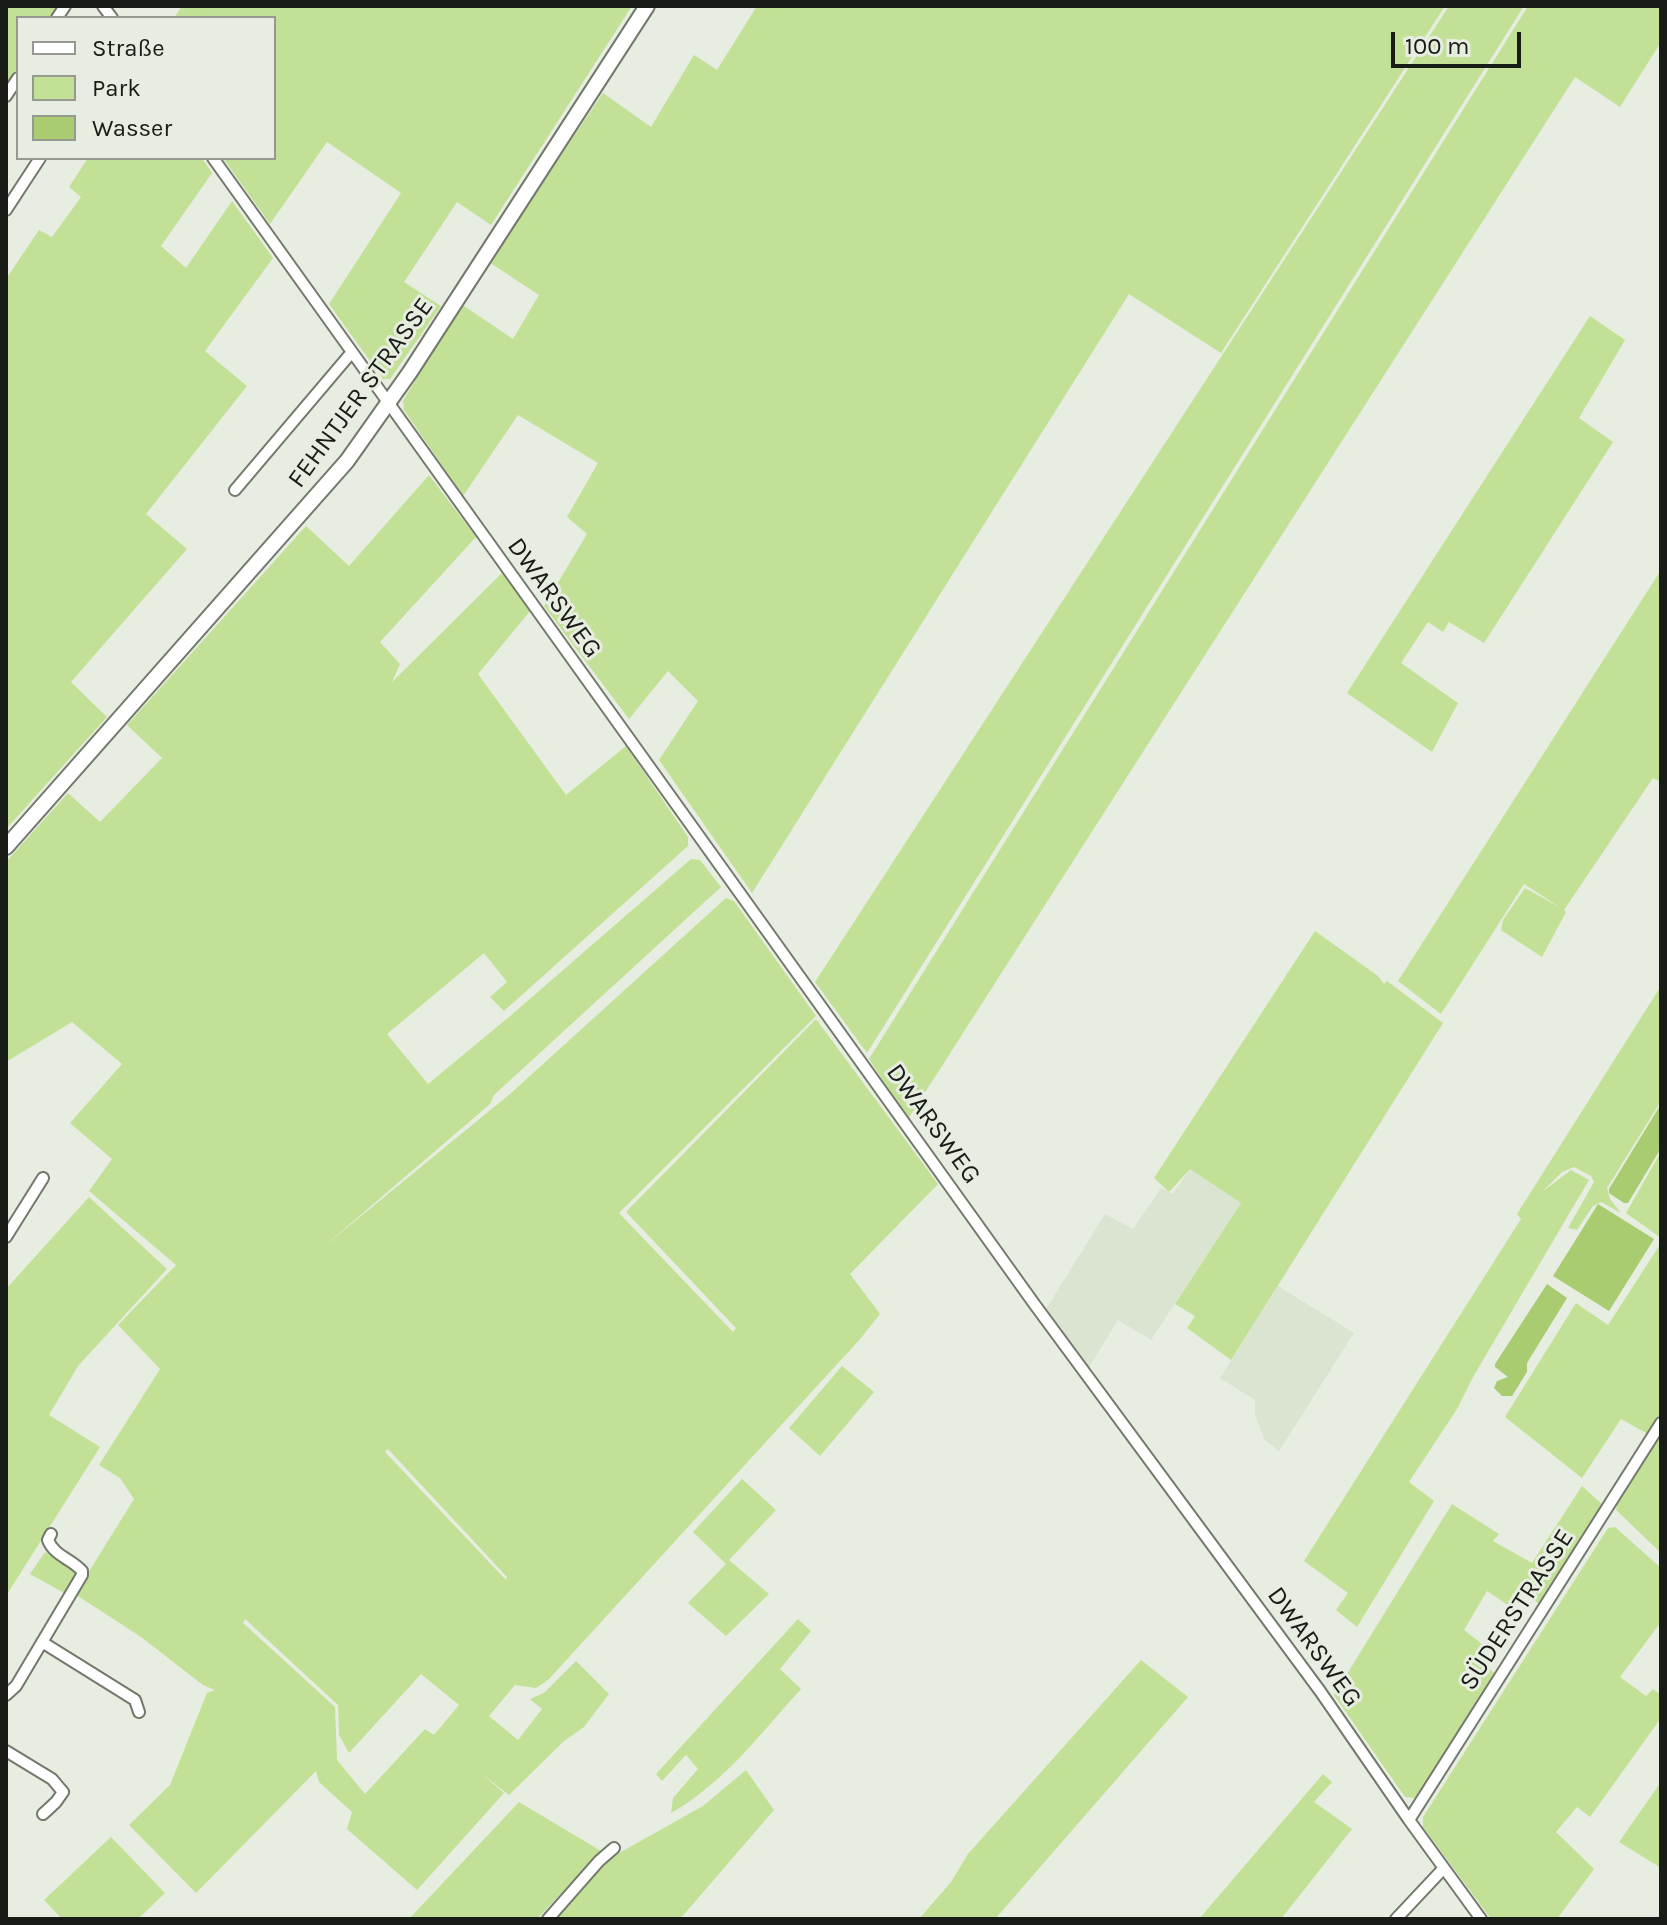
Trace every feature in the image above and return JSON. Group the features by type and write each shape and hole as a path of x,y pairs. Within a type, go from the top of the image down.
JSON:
{"street":[{"name":"FEHNTJER STRASSE","path":"6,847 347,461 389,403 647,6"},
{"path":"6,210 39,160"},
{"name":"DWARSWEG","path":"214,160 1027,1294 1320,1691 1481,1919"},
{"path":"235,490 352,352"},
{"path":"6,1237 43,1178"},
{"name":"SÜDERSTRASSE","path":"1409,1820 1661,1423"},
{"path":"6,1695 16,1686 82,1575 78,1565 52,1549 48,1540 51,1534"},
{"path":"42,1642 135,1700 139,1712"},
{"path":"6,1751 52,1779 63,1792 43,1814"},
{"path":"548,1919 614,1848"},
{"path":"1396,1919 1443,1869"}],"shaded area":[{"path":"1190,1169 1241,1203 1151,1340 1118,1320 1088,1369 1046,1309 1105,1214 1133,1229 1161,1188 1173,1194"},
{"path":"1278,1286 1354,1333 1279,1451 1265,1440 1255,1416 1255,1400 1220,1378"}],"green space":[{"path":"6,6 58,6 51,16 16,16 16,70 6,85"},
{"path":"182,6 632,6 491,225 457,202 404,282 441,306 390,379 383,379 329,304 401,193 327,142 270,224 224,160 276,160 276,16 175,16"},
{"path":"757,6 1445,6 1221,353 1129,294 752,893 659,760 698,701 668,671 629,719 544,606 587,534 567,517 598,463 518,415 463,496 404,410 403,401 461,304 513,339 539,295 489,262 603,93 651,127 694,55 717,70"},
{"path":"1449,6 1524,6 867,1053 815,982"},
{"path":"1528,6 1661,6 1661,42 1620,107 1575,77 908,1119 869,1059"},
{"path":"87,160 203,160 212,173 161,246 186,268 232,201 273,258 205,351 247,386 146,514 187,549 71,682 107,717 6,829 6,279 39,230 52,237 81,197 69,187"},
{"path":"1590,316 1625,340 1579,418 1613,442 1484,643 1449,622 1443,632 1428,622 1401,663 1458,703 1432,752 1347,693"},
{"path":"429,475 476,537 380,642 400,664 392,682 502,573 531,610 478,674 566,795 626,746 688,837 688,846 504,1011 490,997 507,982 484,953 387,1034 428,1084 691,859 700,860 721,887 494,1095 490,1104 322,1248 510,1094 726,898 734,901 816,1016 619,1213 733,1332 736,1328 626,1212 816,1019 938,1184 850,1274 880,1314 861,1338 548,1680 536,1688 515,1685 489,1716 518,1740 542,1709 530,1699 544,1693 576,1661 609,1694 584,1727 564,1741 509,1795 482,1774 504,1793 417,1890 347,1829 352,1812 319,1782 316,1771 196,1893 129,1825 170,1785 207,1693 215,1690 203,1685 141,1637 75,1594 134,1499 120,1478 99,1465 160,1369 118,1325 176,1265 89,1191 112,1159 70,1123 122,1064 72,1022 6,1062 6,862 68,793 100,822 162,758 127,725 306,526 349,566","holes":["388,1449 507,1577 506,1580 385,1452","245,1619 338,1705 339,1735 349,1753 421,1674 459,1705 434,1735 425,1729 365,1794 337,1760 335,1707 243,1623"]},
{"path":"1661,570 1661,782 1653,778 1564,910 1566,912 1542,957 1501,930 1503,920 1525,888 1561,908 1524,884 1441,1014 1398,981"},
{"path":"1315,931 1378,976 1384,984 1387,981 1443,1023 1231,1360 1187,1328 1195,1316 1175,1304 1241,1203 1190,1169 1169,1192 1154,1178"},
{"path":"1661,986 1661,1101 1607,1188 1610,1199 1621,1213 1601,1202 1593,1206 1577,1230 1568,1228 1594,1182 1591,1176 1574,1167 1562,1172 1542,1192 1571,1170 1589,1180 1457,1409 1409,1482 1434,1501 1357,1627 1336,1610 1348,1593 1304,1561 1521,1219 1517,1214"},
{"path":"1661,1152 1661,1238 1626,1213"},
{"path":"89,1197 167,1269 78,1366 49,1415 100,1447 6,1596 6,1289"},
{"path":"1661,1243 1661,1414 1648,1434 1621,1419 1582,1478 1505,1417 1576,1303 1608,1325"},
{"path":"842,1366 874,1392 820,1456 789,1428"},
{"path":"1661,1432 1661,1553 1616,1510"},
{"path":"742,1479 776,1510 729,1560 769,1594 726,1636 688,1603 726,1564 693,1532"},
{"path":"1582,1486 1604,1506 1540,1604 1518,1591 1508,1605 1487,1591 1464,1630 1482,1644 1475,1658 1496,1674 1415,1798 1405,1797 1334,1695 1452,1504 1499,1534 1493,1541 1532,1563"},
{"path":"1615,1527 1661,1568 1661,1622 1620,1677 1646,1696 1653,1689 1661,1695 1661,1718 1590,1817 1577,1807 1556,1832 1594,1869 1557,1919 1491,1919 1423,1827 1423,1817 1608,1528"},
{"path":"45,1552 80,1574 66,1594 30,1574"},
{"path":"798,1619 811,1631 780,1669 801,1689 725,1772 671,1813 673,1798 698,1769 686,1755 662,1781 656,1774"},
{"path":"1141,1660 1188,1697 995,1919 919,1919 951,1882 968,1854"},
{"path":"746,1770 774,1810 680,1919 552,1919 612,1857 703,1806"},
{"path":"1323,1774 1332,1782 1314,1802 1352,1829 1281,1919 1199,1919"},
{"path":"1661,1782 1661,1868 1619,1842"},
{"path":"519,1802 601,1851 537,1919 409,1919"},
{"path":"111,1837 165,1893 138,1919 62,1919 44,1900"}],"water":[{"path":"1661,1104 1661,1148 1628,1203 1624,1203 1609,1193 1609,1189"},
{"path":"1598,1204 1654,1239 1609,1311 1553,1276"},
{"path":"1547,1284 1567,1298 1527,1363 1527,1372 1512,1396 1502,1396 1494,1388 1497,1381 1508,1377 1495,1364"}]}
